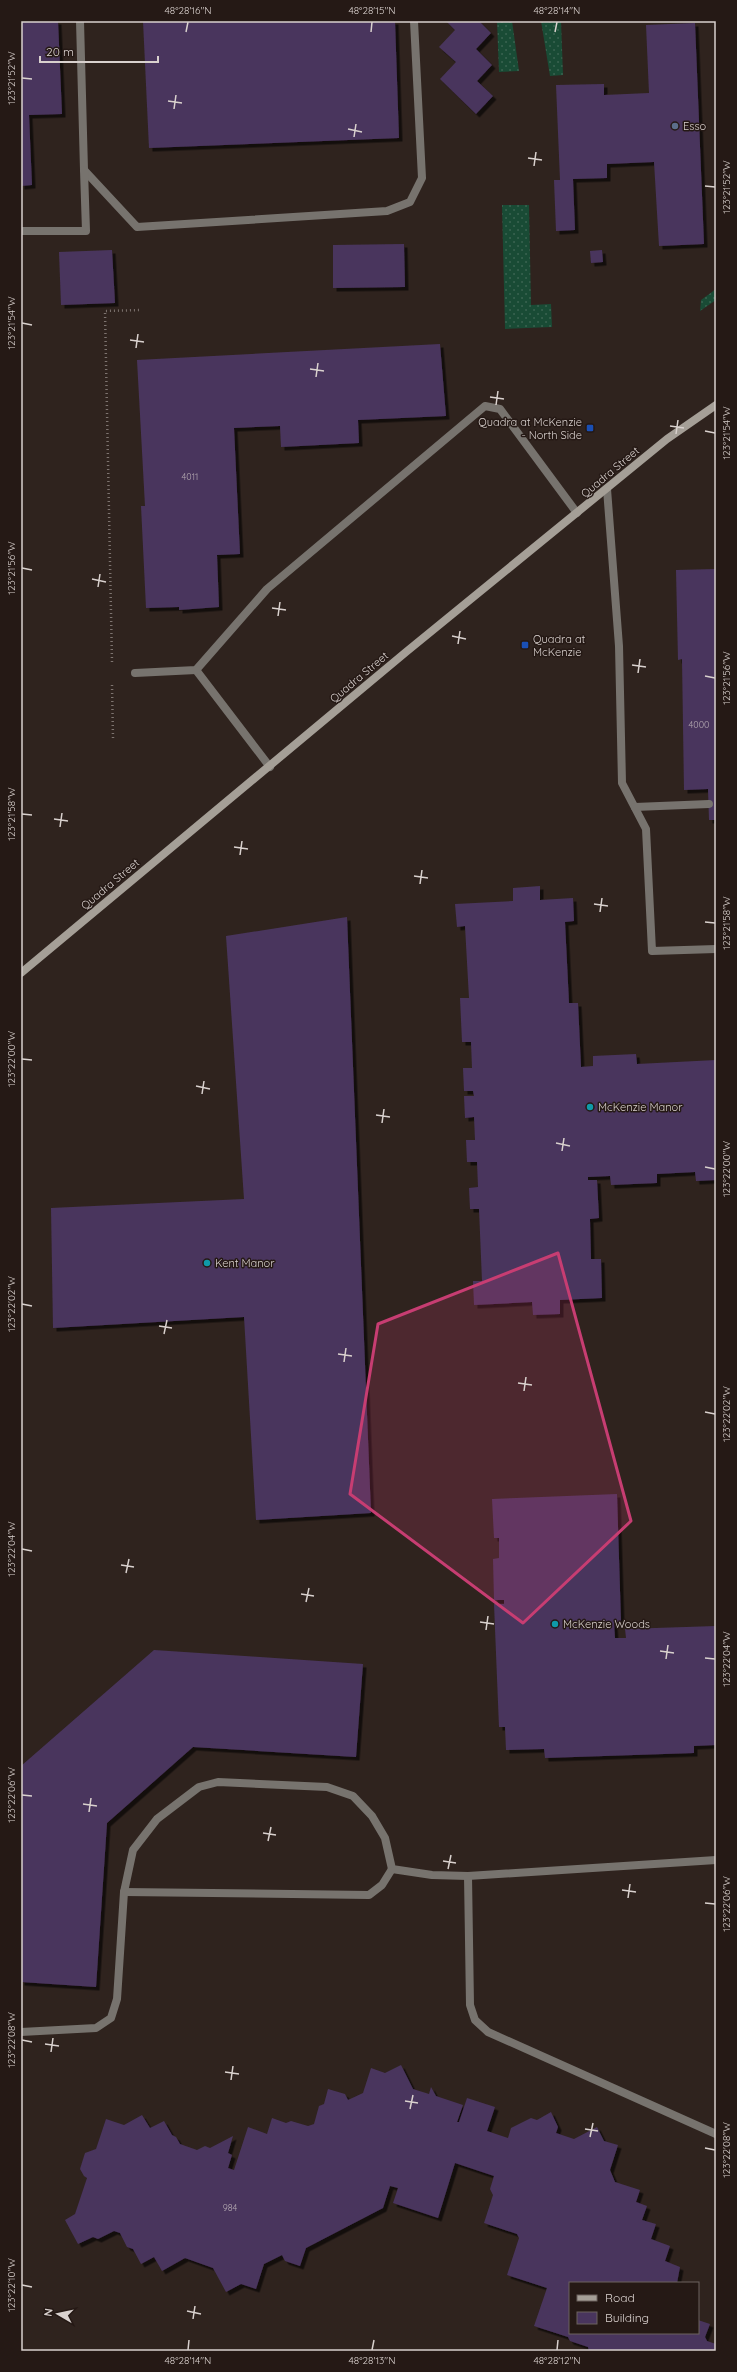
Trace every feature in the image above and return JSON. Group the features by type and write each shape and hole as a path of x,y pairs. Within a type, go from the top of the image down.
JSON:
{"main road":[{"name":"Quadra Street","path":"21,973 270,767 406,652 668,439 716,405"}],"lane":[{"path":"21,231 86,231 80,21"},
{"path":"84,170 137,227 388,211 410,202 422,178 414,21"},
{"path":"135,673 196,670 267,589 485,406 500,409 577,513"},
{"path":"607,488 619,646 622,783 646,828 652,951 716,949"},
{"path":"196,670 270,767"},
{"path":"635,807 708,804"},
{"path":"21,2032 96,2028 111,2018 117,1999 124,1892 133,1850 157,1819 199,1787 218,1782 327,1787 353,1796 372,1816 386,1838 392,1869 382,1885 369,1895 124,1892"},
{"path":"392,1869 432,1875 468,1876 716,1860"},
{"path":"468,1876 470,2005 476,2020 488,2032 716,2134"}],"path":[{"path":"112,667 105,312 141,310"},
{"path":"112,683 113,738"}],"highlighted area":[{"path":"558,1253 631,1521 523,1623 350,1494 378,1324"}],"green space":[{"path":"497,21 512,21 519,71 499,72"},
{"path":"541,21 561,21 563,75 550,76"},
{"path":"502,205 529,205 531,305 551,304 552,327 505,329"},
{"path":"716,289 716,300 700,311 701,300"}],"building":[{"path":"21,21 58,21 62,114 29,115 32,185 21,186"},
{"path":"143,21 395,21 399,138 149,148"},
{"path":"446,21 479,21 491,33 476,49 492,65 477,81 493,96 476,114 440,79 456,62 439,47 455,30"},
{"path":"695,23 704,244 659,246 654,162 607,164 607,178 573,179 575,230 556,231 554,180 560,180 556,85 604,84 604,95 649,93 646,25"},
{"path":"404,244 405,287 333,288 333,245"},
{"path":"112,250 115,303 61,305 59,252"},
{"path":"602,250 603,262 591,263 590,251"},
{"path":"440,344 446,416 358,420 359,443 281,447 280,426 234,428 240,554 217,555 219,607 179,610 179,607 146,608 141,506 145,506 137,360"},
{"path":"716,569 716,820 709,820 708,789 684,790 682,659 678,660 676,570"},
{"name":"McKenzie Manor","path":"540,886 540,900 573,898 574,921 565,922 569,1003 578,1003 581,1067 593,1066 593,1056 636,1054 637,1064 716,1060 716,1180 696,1181 695,1172 657,1174 657,1183 611,1185 610,1176 588,1177 588,1180 597,1180 599,1218 590,1219 591,1259 601,1259 602,1298 560,1300 560,1314 533,1315 532,1302 474,1305 473,1281 482,1281 479,1209 470,1209 469,1188 478,1187 477,1162 467,1162 466,1140 475,1140 474,1117 465,1118 464,1096 474,1096 473,1091 464,1091 463,1068 472,1068 471,1042 462,1042 460,998 469,998 465,926 457,927 455,904 513,901 513,888"},
{"name":"Kent Manor","path":"347,917 371,1513 256,1520 244,1317 53,1328 51,1208 244,1199 226,936"},
{"name":"McKenzie Woods","path":"617,1494 621,1622 614,1623 615,1638 626,1638 625,1629 716,1626 716,1745 694,1746 694,1753 545,1758 544,1749 506,1750 505,1727 499,1727 494,1604 504,1604 504,1600 494,1600 493,1559 499,1558 499,1538 494,1538 492,1499"},
{"path":"154,1650 363,1664 356,1757 193,1747 107,1823 96,1987 21,1982 21,1766"},
{"path":"401,2065 413,2089 429,2094 431,2087 436,2096 463,2105 457,2122 459,2122 467,2098 495,2107 487,2131 508,2138 511,2128 531,2118 537,2120 551,2112 558,2127 556,2133 574,2139 597,2127 604,2141 618,2145 610,2170 615,2182 640,2190 636,2202 647,2206 642,2220 656,2224 651,2239 670,2246 665,2261 680,2267 677,2282 569,2282 569,2334 699,2334 699,2320 710,2324 705,2337 707,2341 716,2344 716,2351 589,2351 588,2347 570,2341 568,2337 534,2326 547,2288 507,2275 519,2238 517,2234 484,2223 493,2195 490,2189 494,2176 455,2163 438,2218 393,2203 398,2188 390,2186 383,2208 306,2248 300,2266 285,2261 282,2255 264,2264 256,2289 241,2284 226,2292 213,2268 185,2258 162,2271 154,2257 141,2264 133,2249 127,2247 120,2233 114,2231 98,2239 93,2237 78,2244 65,2220 75,2214 87,2178 80,2169 85,2153 96,2149 106,2119 124,2125 142,2115 150,2128 164,2121 172,2135 176,2137 180,2144 197,2150 205,2146 210,2148 233,2136 228,2153 232,2155 228,2168 234,2170 248,2127 267,2134 272,2118 286,2123 291,2121 308,2126 314,2124 319,2106 324,2104 328,2089 345,2094 348,2100 363,2093 371,2068 385,2073"}],"place":[{"name":"Esso","path":"675,126"},
{"name":"Quadra at McKenzie - North Side","path":"590,428"},
{"name":"Quadra at McKenzie","path":"525,645"},
{"name":"McKenzie Manor","path":"590,1107"},
{"name":"Kent Manor","path":"207,1263"},
{"name":"McKenzie Woods","path":"555,1624"}]}
